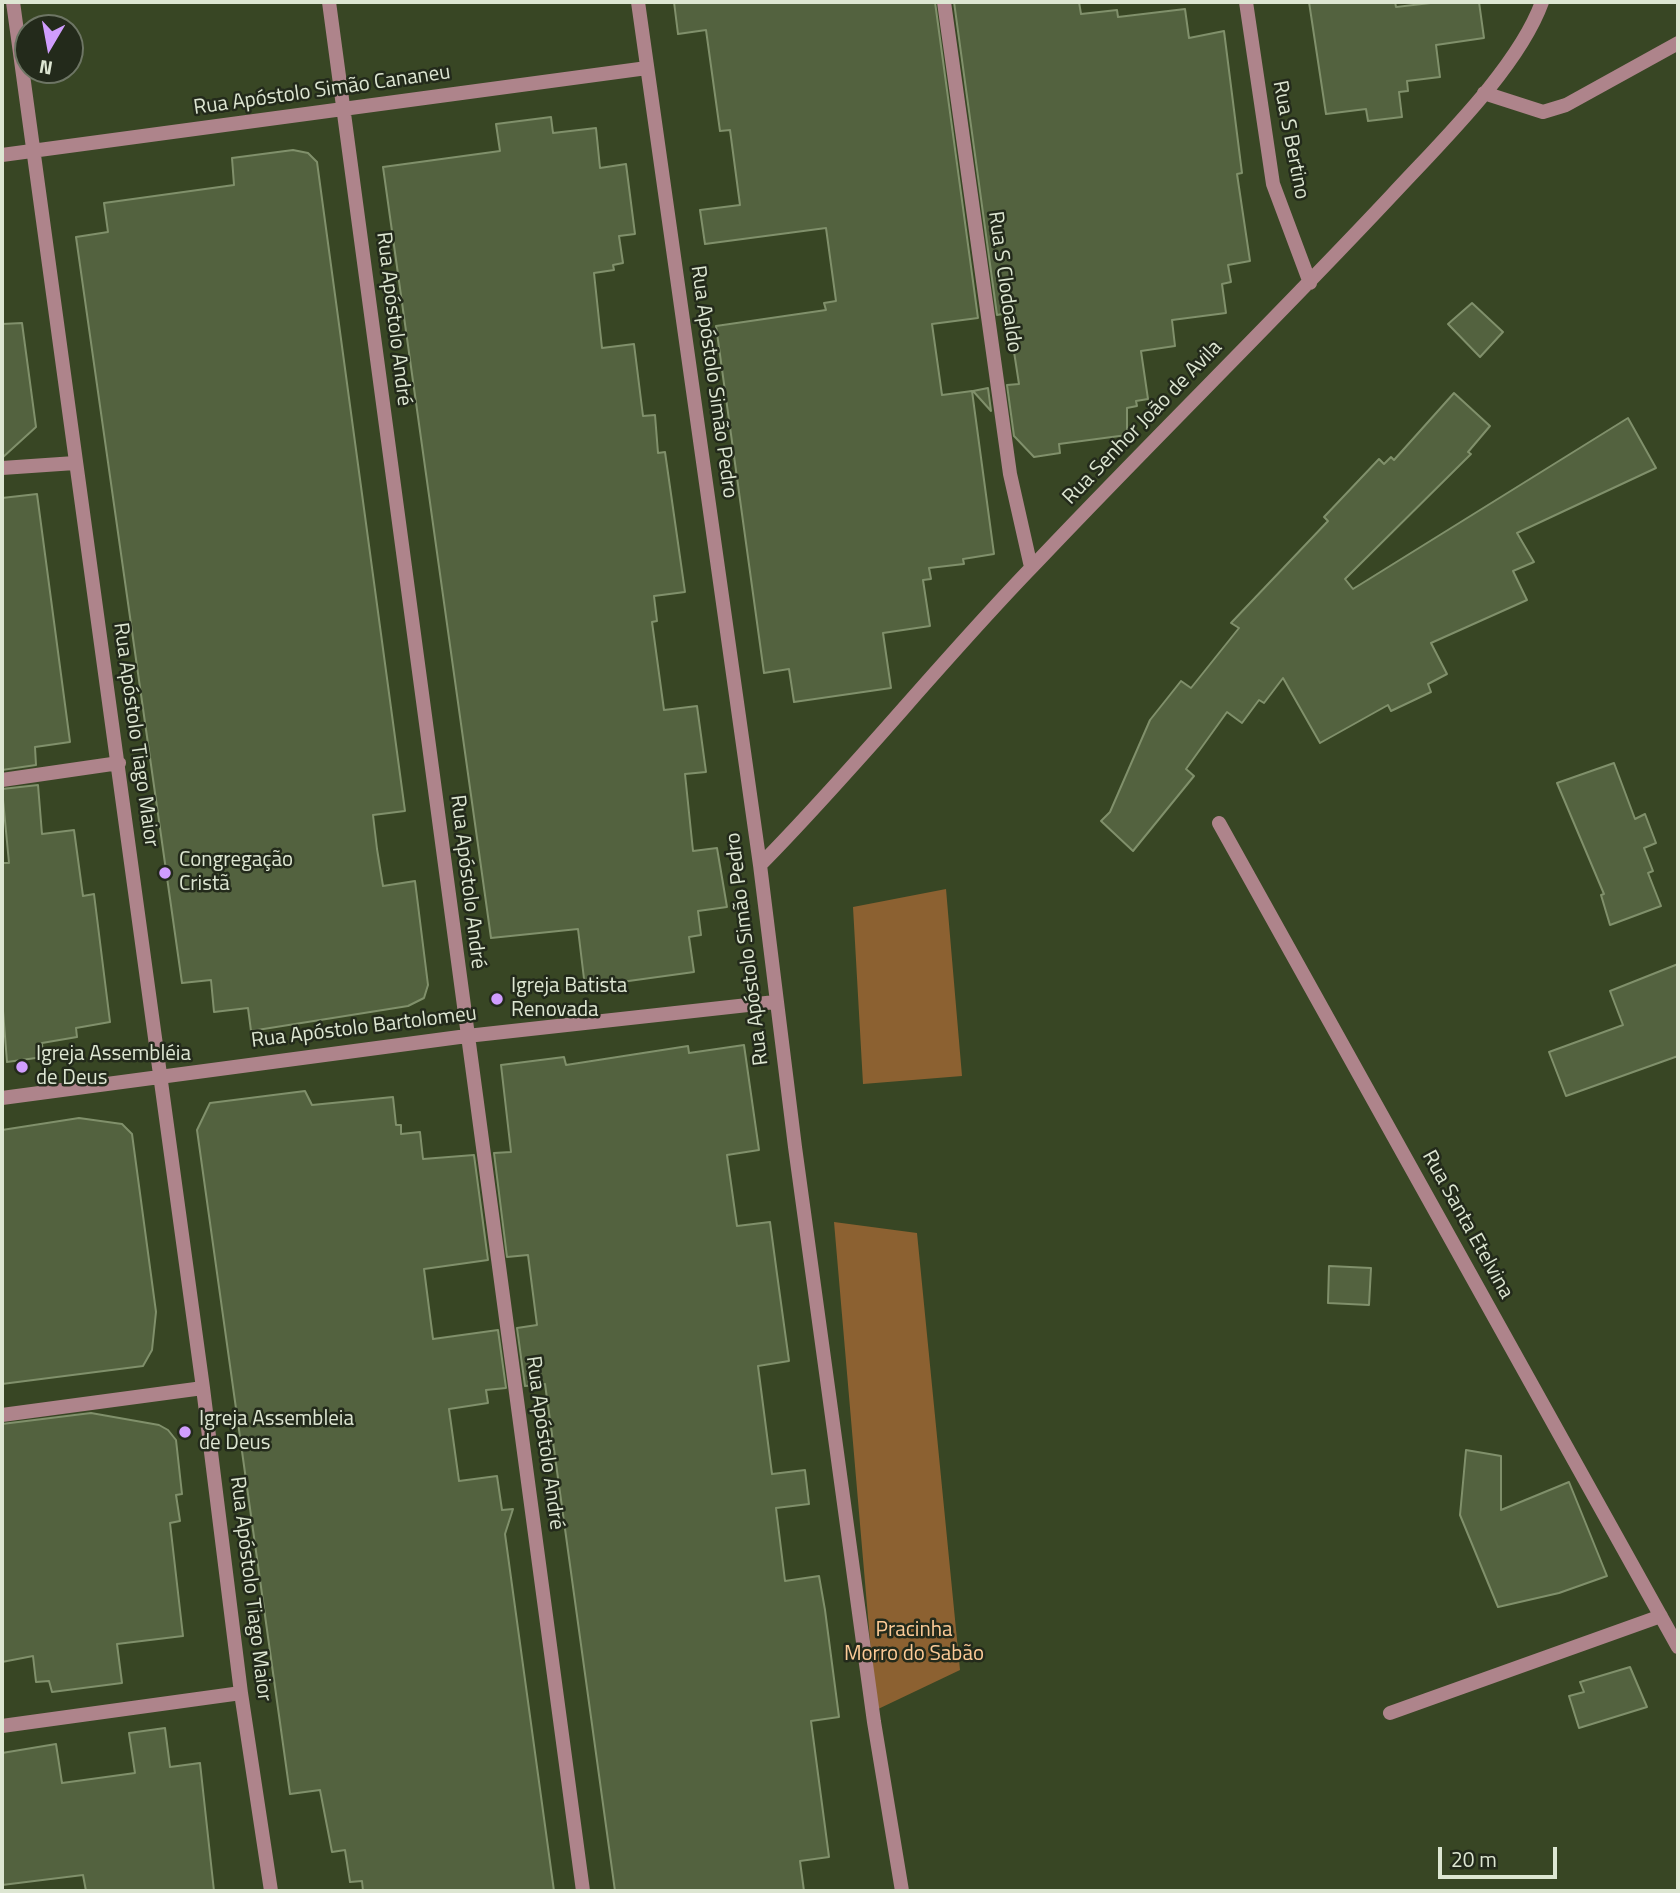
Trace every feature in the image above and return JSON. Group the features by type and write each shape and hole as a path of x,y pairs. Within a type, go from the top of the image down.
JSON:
{"street":[{"name":"Rua Apóstolo Tiago Maior","path":"13,2 204,1388 241,1693 271,1891"},
{"name":"Rua Apóstolo André","path":"329,2 583,1891"},
{"name":"Rua Apóstolo Simão Pedro","path":"638,2 760,865 775,1002 874,1722 902,1891"},
{"name":"Rua S Clodoaldo","path":"944,2 1010,474 1031,567"},
{"name":"Rua S Bertino","path":"1246,2 1273,184 1310,283"},
{"name":"Rua Senhor João de Avila","path":"760,865 828,796 1031,567 1310,283 1484,93 1534,23 1542,2"},
{"path":"1484,93 1543,112 1566,105 1678,43"},
{"name":"Rua Apóstolo Simão Cananeu","path":"2,155 647,68"},
{"path":"2,468 75,463"},
{"path":"2,780 119,763"},
{"name":"Rua Santa Etelvina","path":"1219,823 1678,1647"},
{"name":"Rua Apóstolo Bartolomeu","path":"2,1098 467,1036 775,1002"},
{"path":"2,1415 204,1388"},
{"path":"1390,1713 1661,1616"},
{"path":"2,1726 241,1693"}],"green space":[{"path":"946,889 962,1076 863,1084 853,907"},
{"name":"Pracinha Morro do Sabão","path":"834,1222 917,1233 960,1670 876,1710"}],"building":[{"path":"674,2 935,2 978,318 932,324 942,395 972,391 994,554 963,559 964,564 929,568 931,579 923,580 930,626 883,633 891,688 794,702 789,669 764,673 716,326 826,310 824,303 836,301 826,228 705,244 700,210 740,205 730,130 720,131 706,30 678,34"},
{"path":"954,2 1079,2 1081,14 1117,10 1118,17 1185,9 1189,38 1224,31 1242,173 1237,174 1250,261 1228,265 1231,282 1222,284 1226,313 1172,320 1175,346 1141,351 1148,399 1136,401 1137,406 1127,408 1127,435 1059,444 1060,453 1034,457 1014,436 1007,385 1019,384 1008,313 997,315"},
{"path":"1309,2 1395,2 1396,7 1439,2 1479,2 1484,38 1436,45 1440,77 1407,81 1408,91 1399,92 1402,117 1368,121 1366,109 1326,114"},
{"path":"551,117 553,133 596,128 600,168 626,164 635,234 619,236 623,263 613,265 614,270 594,273 602,348 634,344 643,416 655,415 658,453 665,452 685,592 654,596 657,621 652,622 664,710 697,706 706,772 685,774 693,851 717,848 727,907 698,911 701,935 689,937 694,972 585,987 578,929 491,938 383,167 500,151 496,124"},
{"path":"293,150 308,153 317,162 405,811 373,815 377,849 383,886 415,881 428,985 424,998 408,1006 251,1031 248,1008 214,1012 211,980 182,983 76,237 108,232 104,203 234,185 232,158"},
{"path":"1472,303 1503,332 1480,357 1448,324"},
{"path":"22,323 36,427 2,458 2,324"},
{"path":"988,388 991,411 973,391"},
{"path":"1454,393 1490,426 1468,452 1471,454 1345,579 1353,589 1628,418 1656,468 1517,533 1534,562 1513,571 1527,600 1431,643 1447,674 1428,684 1431,692 1391,711 1388,705 1320,743 1283,678 1264,703 1259,700 1242,723 1227,712 1186,769 1194,776 1133,851 1101,821 1110,812 1150,720 1181,681 1191,688 1239,628 1231,623 1328,521 1324,517 1379,459 1384,464 1391,457 1394,460"},
{"path":"37,494 70,742 35,747 36,765 2,770 2,498"},
{"path":"1614,763 1635,819 1645,814 1656,843 1644,848 1653,871 1648,873 1661,906 1610,925 1601,895 1604,894 1557,783"},
{"path":"38,785 42,834 74,830 83,896 94,894 110,1022 76,1028 77,1037 42,1043 43,1057 7,1062 2,998 2,863 9,863 2,789"},
{"path":"1678,964 1678,1056 1566,1096 1549,1052 1623,1025 1610,991"},
{"path":"744,1045 759,1150 727,1155 737,1226 770,1222 789,1361 758,1366 772,1474 805,1470 809,1504 776,1508 785,1581 819,1576 825,1610 839,1717 811,1721 829,1857 800,1861 804,1891 615,1891 545,1384 525,1386 517,1328 537,1325 528,1255 507,1257 494,1153 511,1152 501,1065 564,1057 566,1065 688,1046 689,1053"},
{"path":"305,1091 312,1105 393,1097 396,1125 401,1125 401,1134 420,1132 423,1159 474,1155 488,1260 424,1269 433,1339 498,1330 506,1388 486,1390 488,1403 449,1409 459,1481 497,1476 502,1510 513,1509 505,1534 554,1891 363,1891 362,1881 350,1882 345,1850 332,1852 320,1790 290,1794 197,1130 210,1103"},
{"path":"79,1118 122,1124 132,1134 156,1312 152,1350 143,1366 2,1384 2,1130"},
{"path":"1329,1266 1371,1268 1369,1305 1328,1303"},
{"path":"91,1413 159,1425 168,1430 176,1440 182,1494 176,1495 180,1521 170,1523 183,1636 117,1644 122,1683 52,1692 49,1681 36,1682 33,1656 2,1662 2,1424"},
{"path":"1466,1450 1501,1456 1501,1510 1569,1482 1607,1576 1559,1593 1498,1607 1460,1515"},
{"path":"1630,1667 1647,1707 1579,1728 1569,1696 1584,1692 1580,1682"},
{"path":"165,1728 170,1767 200,1763 214,1891 86,1891 83,1875 2,1885 2,1753 56,1744 62,1783 135,1773 129,1733"}],"place":[{"name":"Congregação Cristã","path":"165,873"},
{"name":"Igreja Batista Renovada","path":"497,999"},
{"name":"Igreja Assembléia de Deus","path":"22,1067"},
{"name":"Igreja Assembleia de Deus","path":"185,1432"}]}
